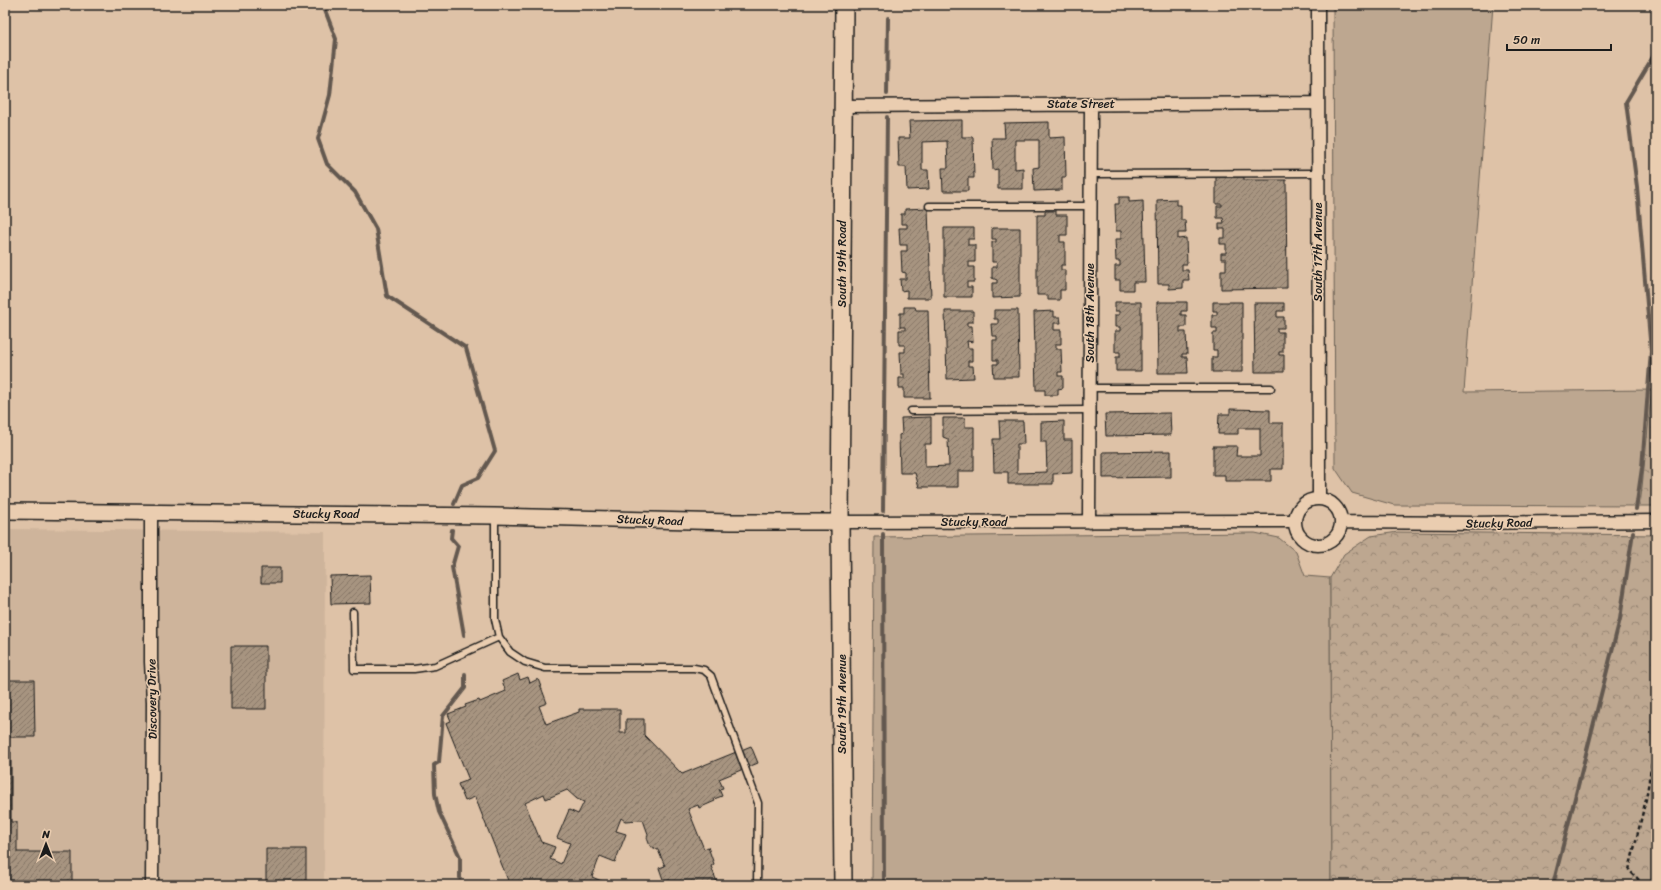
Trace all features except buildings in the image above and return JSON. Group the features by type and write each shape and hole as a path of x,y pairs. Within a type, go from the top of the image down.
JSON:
{"main road":[{"name":"South 19th Road","path":"840,522 844,5"},
{"name":"South 19th Avenue","path":"840,522 843,885"}],"street":[{"name":"South 17th Avenue","path":"1318,5 1318,498"},
{"name":"State Street","path":"843,106 1318,103"},
{"name":"South 18th Avenue","path":"1089,522 1091,104"},
{"path":"1318,498 1328,501 1339,510 1342,522 1340,532 1336,538 1322,546 1313,545 1300,537 1294,521 1296,513 1301,506 1306,502 1318,498"},
{"name":"Stucky Road","path":"5,511 494,516 731,522 1294,521"},
{"name":"Discovery Drive","path":"151,513 151,654 153,702 152,885"},
{"name":"Stucky Road","path":"1342,522 1472,523 1656,521"}],"lane":[{"path":"1091,174 1318,173"},
{"path":"929,206 1090,206"},
{"path":"1090,388 1271,388"},
{"path":"911,411 1090,410"},
{"path":"494,516 495,619 499,637 510,652 525,662 545,668 694,668 704,670 711,676 758,803 757,885"},
{"path":"353,612 354,669 414,669 435,666 499,637"}],"path":[{"path":"1644,885 1629,870 1646,799 1656,738"}],"shaded area":[{"path":"5,529 325,532 324,885 5,885"}],"green space":[{"path":"1333,5 1493,5 1464,392 1652,390 1640,506 1394,505 1352,493 1335,468"},
{"path":"1652,390 1656,390 1656,506 1640,506"},
{"path":"1398,532 1656,535 1656,885 1331,885 1330,578 1344,554 1371,536"},
{"path":"1255,533 1279,538 1296,552 1305,576 1330,578 1331,885 872,885 874,537"}],"waterway":[{"path":"5,28 8,5"},
{"path":"323,5 336,39 330,95 318,139 327,164 355,192 376,229 387,296 466,348 495,451 478,478 462,485 454,504"},
{"path":"887,94 888,18"},
{"path":"1636,509 1642,468 1651,351 1637,187 1626,102 1654,55 1656,39"},
{"path":"883,511 887,117"},
{"path":"452,530 451,538 458,546 452,567 464,635"},
{"path":"1553,885 1620,619 1633,532"},
{"path":"883,534 884,885"},
{"path":"460,878 460,857 439,812 435,794 434,765 439,762 443,716 465,688 465,674"}]}
